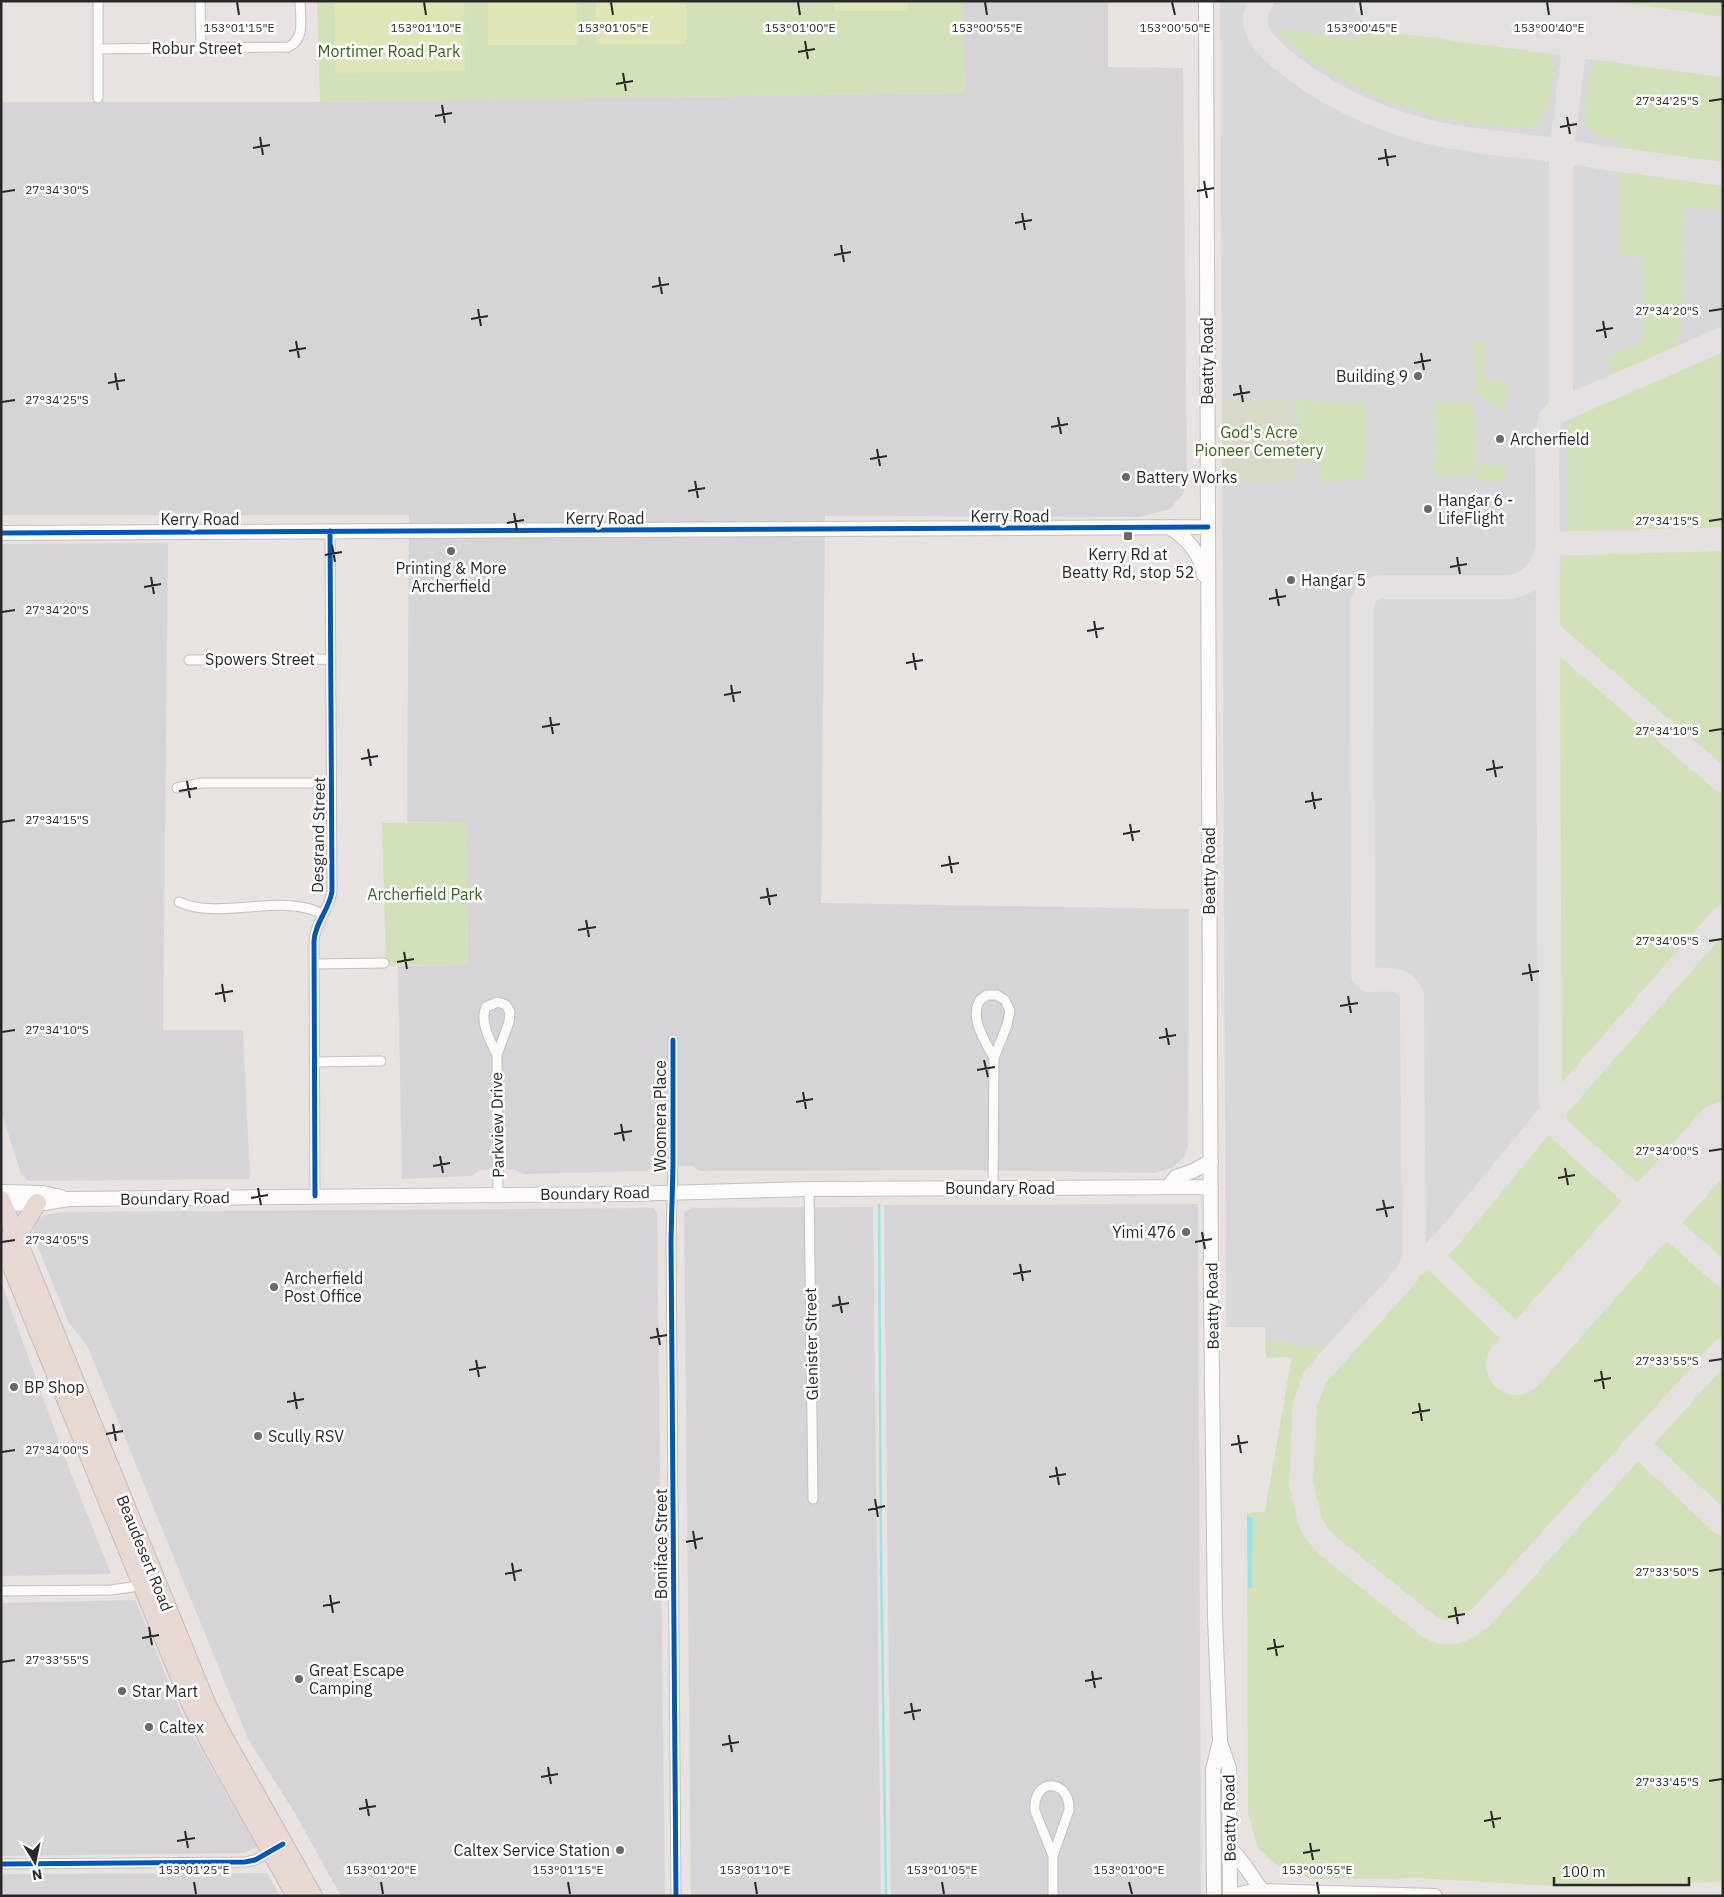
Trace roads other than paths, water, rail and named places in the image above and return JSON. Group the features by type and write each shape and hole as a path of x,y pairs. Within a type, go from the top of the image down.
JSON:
{"highway":[{"name":"Beaudesert Road","path":"2,1200 9,1239 149,1584 277,1848 296,1896"},
{"path":"9,1239 37,1203"},
{"name":"Beaudesert Road","path":"277,1848 313,1896"}],"main road":[{"name":"Beatty Road","path":"1206,1 1211,1187 1215,1612 1220,1741 1213,1770 1214,1896"},
{"path":"1168,527 1189,542 1204,569 1208,608"},
{"name":"Kerry Road","path":"1,532 480,532 1208,527"},
{"path":"1168,1187 1176,1177 1193,1171 1211,1161"},
{"name":"Boundary Road","path":"2,1200 37,1203 70,1199 625,1194 993,1187 1211,1187"},
{"name":"Boundary Road","path":"2,1200 43,1193 70,1199"},
{"name":"Beatty Road","path":"1220,1741 1229,1768 1231,1896"},
{"path":"1230,1849 1239,1856 1250,1875 1263,1891"},
{"path":"1231,1896 1263,1891 1435,1896"}],"street":[{"path":"98,1 98,98"},
{"path":"200,1 201,48"},
{"name":"Robur Street","path":"98,49 285,48 296,43 299,39 300,1"},
{"name":"Desgrand Street","path":"316,1196 314,933 332,891 330,531"},
{"name":"Spowers Street","path":"189,660 331,659"},
{"path":"177,788 201,783 331,783"},
{"path":"179,902 199,908 305,907 323,914"},
{"path":"315,964 384,963"},
{"path":"993,1187 994,1058 1007,1026 1010,1011 1006,1000 992,994 980,1000 975,1013 984,1040 994,1058"},
{"name":"Parkview Drive","path":"497,1055 488,1036 484,1015 486,1007 498,1002 506,1005 510,1016 497,1055 498,1194"},
{"name":"Woomera Place","path":"672,1192 673,1040"},
{"path":"315,1062 381,1061"},
{"name":"Glenister Street","path":"809,1189 813,1499"},
{"name":"Boniface Street","path":"672,1192 676,1896"},
{"path":"1,1591 111,1590 149,1584"},
{"path":"1053,1856 1069,1810 1069,1804 1066,1793 1052,1785 1039,1791 1035,1804 1053,1856 1054,1896"},
{"path":"1,1864 245,1862 255,1860 277,1848"}],"water":[{"path":"1247,1516 1253,1518 1252,1587 1248,1589"}],"waterway":[{"path":"879,1205 881,1559 886,1896"}],"place":[{"name":"Building 9","path":"1418,376"},
{"name":"Archerfield","path":"1500,439"},
{"name":"Battery Works","path":"1126,477"},
{"name":"Hangar 6 - LifeFlight","path":"1428,509"},
{"name":"Kerry Rd at Beatty Rd, stop 52","path":"1128,536"},
{"name":"Printing & More Archerfield","path":"451,551"},
{"name":"Hangar 5","path":"1291,580"},
{"name":"Yimi 476","path":"1186,1232"},
{"name":"Archerfield Post Office","path":"274,1287"},
{"name":"BP Shop","path":"14,1387"},
{"name":"Scully RSV","path":"258,1436"},
{"name":"Great Escape Camping","path":"299,1679"},
{"name":"Star Mart","path":"122,1691"},
{"name":"Caltex","path":"149,1727"},
{"name":"Caltex Service Station","path":"620,1850"}],"park label":[{"name":"Mortimer Road Park","path":"389,51"},
{"name":"God's Acre Pioneer Cemetery","path":"1259,441"},
{"name":"Archerfield Park","path":"425,894"}]}
